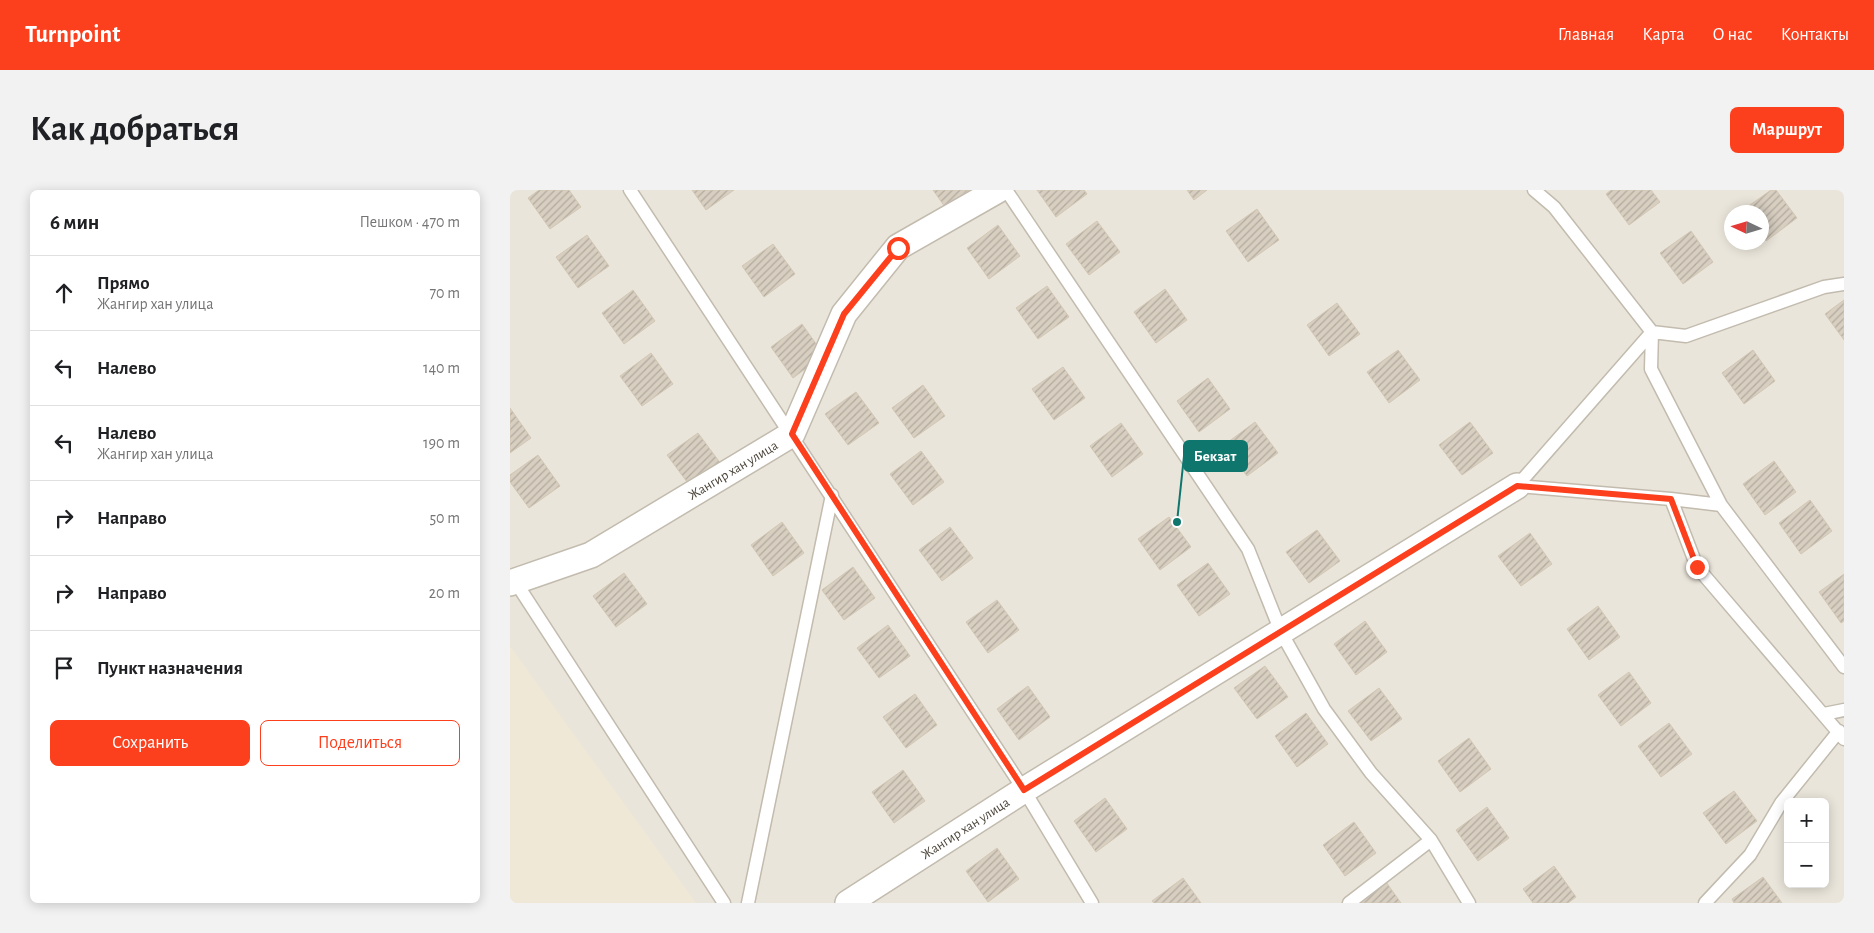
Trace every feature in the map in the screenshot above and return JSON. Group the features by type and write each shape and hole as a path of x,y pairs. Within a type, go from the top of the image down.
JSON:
{"street":[{"name":"Жангир хан улица","path":"512,579 591,555 792,434 844,314 898,248 998,190"},
{"name":"Жангир хан улица","path":"848,903 1024,790 1517,486"}],"lane":[{"path":"630,190 1024,790 1092,903"},
{"path":"1006,190 1248,549 1281,632 1324,709 1371,773 1431,840 1469,903"},
{"path":"1534,190 1554,207 1652,332 1651,369 1721,505 1844,668"},
{"path":"1652,332 1686,336 1824,287 1844,284"},
{"path":"1517,486 1652,332"},
{"path":"1517,486 1721,505"},
{"path":"748,903 832,495"},
{"path":"1671,499 1697,567 1841,735 1781,804 1750,855 1705,903"},
{"path":"512,579 724,903"},
{"path":"1824,714 1844,710"},
{"path":"1349,903 1431,840"}],"shaded area":[{"path":"510,190 1844,190 1844,903 510,903"},
{"path":"510,646 696,903 510,903"}],"building":[{"path":"539,190 569,190 581,207 550,229 528,198"},
{"path":"692,190 734,190 706,210"},
{"path":"933,190 969,190 945,207"},
{"path":"1037,190 1084,190 1087,194 1056,217"},
{"path":"1187,190 1207,190 1194,200"},
{"path":"1611,190 1651,190 1660,202 1629,225 1606,194"},
{"path":"1771,190 1776,190 1797,218 1769,239 1769,205 1750,205"},
{"path":"1257,209 1279,240 1248,262 1226,231"},
{"path":"1097,221 1120,252 1089,275 1066,244"},
{"path":"998,225 1020,256 989,279 967,248"},
{"path":"1691,231 1713,262 1683,284 1660,253"},
{"path":"587,235 609,266 578,288 556,257"},
{"path":"773,244 795,274 764,297 742,266"},
{"path":"1047,286 1069,317 1038,339 1016,308"},
{"path":"1165,289 1187,320 1156,343 1134,312"},
{"path":"633,290 655,321 624,344 602,313"},
{"path":"1844,300 1844,340 1825,314"},
{"path":"1337,303 1360,334 1329,356 1307,325"},
{"path":"802,324 824,355 793,378 771,347"},
{"path":"1398,350 1420,380 1389,403 1367,372"},
{"path":"1753,350 1775,381 1744,404 1722,373"},
{"path":"651,353 673,384 642,406 620,376"},
{"path":"1063,367 1085,398 1054,420 1032,389"},
{"path":"1208,378 1230,409 1199,432 1177,401"},
{"path":"923,385 945,416 914,438 892,408"},
{"path":"856,392 879,423 848,445 825,414"},
{"path":"510,408 531,438 510,453"},
{"path":"1255,422 1278,453 1247,476 1224,445"},
{"path":"1470,422 1493,453 1462,475 1439,445"},
{"path":"1121,423 1143,454 1112,477 1090,446"},
{"path":"698,433 721,464 690,486 667,455"},
{"path":"921,451 944,482 913,505 890,474"},
{"path":"538,455 560,486 529,508 510,482 510,475"},
{"path":"1774,461 1796,492 1765,515 1743,484"},
{"path":"1810,500 1832,531 1801,554 1779,523"},
{"path":"1169,517 1191,547 1160,570 1138,539"},
{"path":"782,522 804,553 773,576 751,545"},
{"path":"950,527 973,558 942,581 919,550"},
{"path":"1317,530 1340,561 1309,583 1286,552"},
{"path":"1530,533 1552,564 1521,586 1498,556"},
{"path":"1208,563 1230,594 1199,616 1177,585"},
{"path":"853,567 875,598 844,620 822,590"},
{"path":"624,573 647,604 616,627 593,596"},
{"path":"1844,574 1844,621 1841,623 1819,592"},
{"path":"997,600 1019,630 988,653 966,622"},
{"path":"1598,606 1620,637 1589,660 1567,629"},
{"path":"1365,621 1387,652 1356,675 1334,644"},
{"path":"888,625 910,656 879,678 857,648"},
{"path":"1265,666 1288,697 1257,719 1234,688"},
{"path":"1629,672 1651,703 1621,726 1598,695"},
{"path":"1028,686 1050,717 1019,740 997,709"},
{"path":"1379,688 1402,719 1371,741 1348,711"},
{"path":"915,694 937,725 906,748 883,717"},
{"path":"1306,713 1328,744 1297,767 1275,736"},
{"path":"1669,723 1692,754 1661,777 1638,746"},
{"path":"1469,738 1491,769 1460,792 1438,761"},
{"path":"903,770 925,801 894,823 872,792"},
{"path":"1734,791 1757,821 1726,844 1703,813"},
{"path":"1105,798 1127,829 1096,852 1074,821"},
{"path":"1487,807 1509,838 1478,861 1456,830"},
{"path":"1354,822 1376,853 1345,876 1323,845"},
{"path":"997,848 1019,879 988,902 966,871"},
{"path":"1554,866 1576,897 1568,903 1533,903 1523,889"},
{"path":"1763,877 1782,903 1734,903 1732,899"},
{"path":"1183,878 1201,903 1154,903 1152,901"},
{"path":"1386,882 1401,903 1358,903"}],"place":[{"name":"Бекзат","path":"1177,522"}],"route":[{"path":"898,248 844,314 792,434 1024,790 1517,486 1671,499 1697,567"}]}
